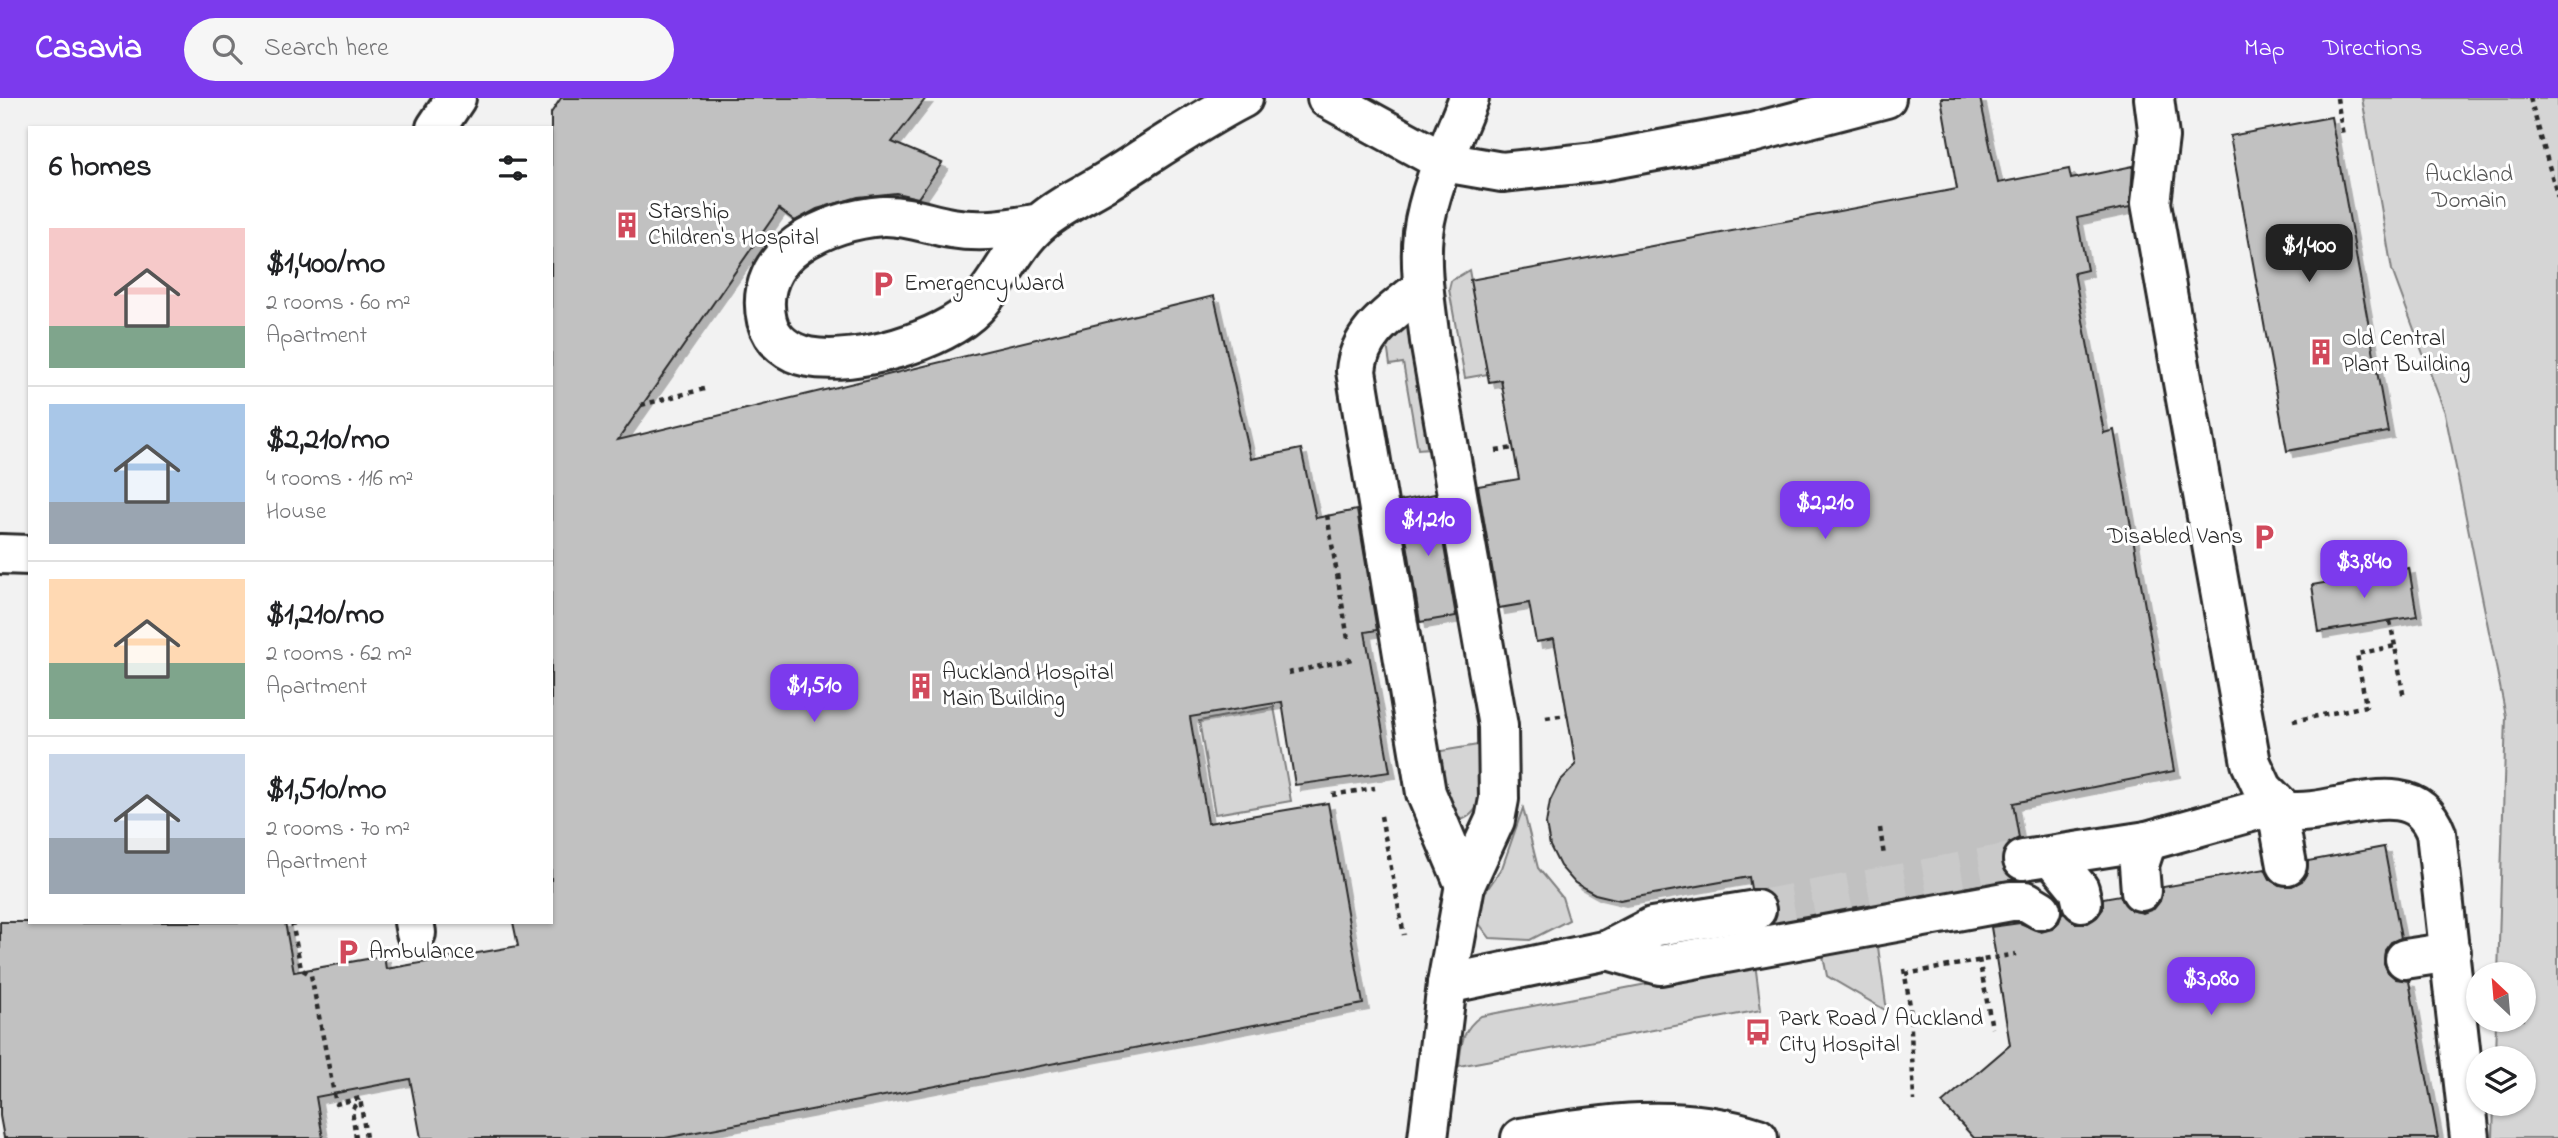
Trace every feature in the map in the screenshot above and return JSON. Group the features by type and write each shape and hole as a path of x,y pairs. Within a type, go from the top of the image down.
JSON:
{"main road":[{"path":"437,126 456,98"},
{"path":"1040,223 977,306 958,324 939,334 866,355 833,359 807,357 791,351 777,342 769,329 765,296 768,276 796,245 844,222 886,216 979,231 1040,223 1243,98"},
{"path":"1327,98 1444,162 1502,172 1596,162 1752,133 1886,98"},
{"path":"1428,1138 1447,984 1465,886 1495,820 1501,779 1500,754 1423,287 1423,231 1444,162 1469,98"},
{"path":"2154,98 2160,137 2151,203 2164,287 2242,727 2255,777 2276,805 2287,865"},
{"path":"1423,287 1372,330 1357,355 1356,370 1426,793 1465,886"},
{"path":"0,554 28,555"},
{"path":"2082,902 2079,889 2037,858 2147,841 2276,805 2294,812 2397,799 2423,810 2436,833 2470,1138"},
{"path":"2141,891 2139,865 2147,841"},
{"path":"1608,950 1660,965 2011,901 2026,901 2041,910"},
{"path":"1447,984 1608,950 1652,927 1756,910"},
{"path":"2405,959 2451,952"},
{"path":"1521,1138 1606,1124 1650,1121 1694,1124 1758,1138"}],"path":[{"path":"2337,98 2343,136"},
{"path":"2530,98 2558,198"},
{"path":"641,405 704,388"},
{"path":"1496,451 1513,447"},
{"path":"2390,621 2404,699"},
{"path":"2282,723 2367,706 2357,654 2395,646"},
{"path":"1288,673 1352,659"},
{"path":"1545,718 1567,715"},
{"path":"1372,774 1377,801"},
{"path":"1332,795 1375,788"},
{"path":"1380,814 1404,932 1404,945"},
{"path":"1880,828 1884,856"},
{"path":"292,924 301,969 312,975 336,1104 359,1098"},
{"path":"1978,950 1992,1028"},
{"path":"1905,974 2016,954"},
{"path":"1910,1006 1914,1101"},
{"path":"356,1138 352,1110 359,1098"},
{"path":"359,1098 366,1138"}],"green space":[{"name":"Auckland Domain","path":"2362,98 2558,98 2558,1138 2493,1138 2494,1116 2536,1116 2536,1046 2495,1046 2496,1032 2536,1032 2536,962 2498,962 2506,716 2445,413 2392,270"},
{"path":"1469,270 1488,374 1465,378 1449,289 1451,281"},
{"path":"1406,324 1429,448 1418,449 1403,363 1390,365 1386,337"},
{"path":"1274,707 1291,801 1215,814 1199,721"},
{"path":"1484,744 1481,798 1470,815 1461,820 1447,802 1435,752"},
{"path":"1523,808 1538,868 1562,897 1569,920 1530,940 1490,938 1474,917 1477,904 1502,868"},
{"path":"1877,940 1887,1011 1827,976 1822,951"},
{"path":"1755,963 1761,1010 1459,1066 1466,1032 1481,1016"}],"building":[{"name":"Auckland Hospital Main Building","path":"561,98 926,98 892,142 942,163 918,198 896,193 858,197 817,209 795,221 779,209 618,440 1214,296 1251,459 1301,449 1316,518 1357,510 1377,630 1365,632 1390,772 1295,785 1282,702 1190,717 1208,823 1328,803 1363,1004 665,1138 421,1138 410,1079 316,1097 323,1138 4,1138 0,1116 0,922 285,924 294,972 384,956 386,969 518,946 513,924 553,924 551,113"},
{"path":"1941,98 1980,98 1998,183 2069,169 2071,179 2133,166 2130,207 2077,218 2087,270 2074,273 2104,433 2114,430 2174,771 2013,803 2019,838 2009,843 2003,851 2001,863 2013,879 1773,922 1778,907 1773,897 1763,889 1751,889 1749,877 1620,900 1595,894 1575,883 1560,866 1550,846 1546,824 1550,801 1560,781 1576,765 1554,639 1536,642 1529,603 1499,608 1478,486 1519,479 1501,380 1489,382 1470,280 1957,189"},
{"name":"Old Central Plant Building","path":"2331,117 2388,432 2287,451 2230,136"},
{"path":"1435,494 1456,616 1420,622 1400,501"},
{"path":"2409,568 2417,616 2319,632 2312,585"},
{"path":"2384,847 2401,938 2391,942 2385,950 2384,963 2388,972 2396,979 2409,981 2438,1138 1974,1138 1942,1103 2010,1045 1991,927 2020,923 2041,932 2052,929 2059,922 2063,911 2075,923 2088,923 2103,909 2103,898 2120,895 2131,910 2143,913 2154,909 2160,901 2163,887 2265,869 2270,879 2279,885 2292,886 2302,881 2307,873 2308,861"}],"tunnel":[{"path":"1756,910 2023,860"}],"place":[{"name":"Starship Children's Hospital","path":"627,225"},
{"name":"Emergency Ward","path":"883,284"},
{"name":"Old Central Plant Building","path":"2321,352"},
{"name":"Disabled Vans","path":"2264,537"},
{"name":"Auckland Hospital Main Building","path":"921,686"},
{"name":"Ambulance","path":"348,952"},
{"name":"Park Road / Auckland City Hospital","path":"1758,1032"}]}
